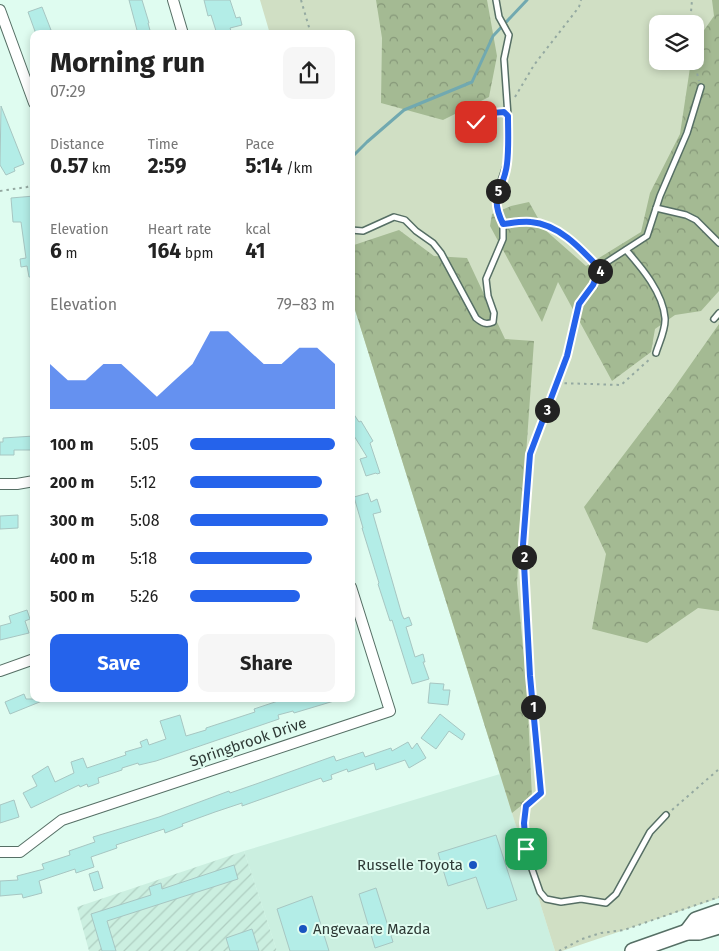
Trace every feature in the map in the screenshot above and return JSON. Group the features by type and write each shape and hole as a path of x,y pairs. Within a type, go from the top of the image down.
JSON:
{"main road":[{"path":"686,932 696,920 719,912"},
{"path":"633,951 686,932 700,932 719,926"}],"street":[{"path":"173,0 182,30"},
{"path":"0,10 30,92"},
{"path":"0,484 30,482"},
{"name":"Springbrook Drive","path":"0,852 20,852 62,820 390,710 355,600"},
{"path":"0,671 30,660"}],"lane":[{"path":"355,231 362,232 394,217 405,220 416,232 433,243 441,253 476,318 482,323 488,324 493,322 495,318 488,296 486,279 500,246 503,224 499,215 496,196 507,163 508,114 504,59 508,34 499,16 496,0"},
{"path":"574,324 579,304 593,285 600,269 607,262 647,236 660,196 684,142 701,87"},
{"path":"470,128 482,117 490,114 504,112 508,114"},
{"path":"656,208 696,220 719,243"},
{"path":"503,224 532,222 550,227 574,242 600,269"},
{"path":"626,250 644,272 658,296 666,319 656,353"},
{"path":"714,319 719,313"},
{"path":"526,806 524,841 538,887 546,899 561,902 581,899 606,903 611,900 650,832 666,815"}],"path":[{"path":"301,0 310,30"},
{"path":"508,114 534,65 579,7 581,0"},
{"path":"691,15 692,0"},
{"path":"696,70 701,87"},
{"path":"0,191 30,186"},
{"path":"526,806 541,793 530,676 523,545 530,454 567,356 574,324"},
{"path":"557,383 621,385 656,353"},
{"path":"666,815 719,769"},
{"path":"559,951 582,939 601,933 624,930 719,897"}],"shaded area":[{"path":"260,0 719,0 719,898 562,951 555,951 355,310 355,30 269,30"},
{"path":"500,774 555,951 277,951 244,851"},
{"path":"244,851 277,951 89,951 77,907"}],"green space":[{"path":"376,0 487,0 497,56 489,97 443,120 381,103 382,38"},
{"path":"712,0 719,0 719,291 701,311 675,315 655,329 651,352 612,381 558,282 542,322 490,226 492,214 511,206 529,202 544,229 586,266 641,232 650,193 680,134 690,70 704,70 704,30 714,16"},
{"path":"399,230 434,256 467,258 505,339 534,341 517,583 527,692 532,797 512,813 355,310 355,245"},
{"path":"719,324 719,611 698,608 647,643 592,629 606,554 584,507 672,391"}],"building":[{"path":"129,0 142,0 149,23 150,30 137,30"},
{"path":"204,0 230,0 236,18 240,17 242,25 230,28 231,30 216,30 211,15 208,16"},
{"path":"42,7 51,30 35,30 28,12"},
{"path":"1,106 24,164 14,168 15,171 6,175 0,165"},
{"path":"30,196 30,277 27,266 21,267 20,259 26,258 21,222 13,222 11,198"},
{"path":"355,416 359,422 361,421 373,441 370,443 380,473 366,476 360,459 367,457 355,438"},
{"path":"30,436 30,450 14,450 14,455 0,455 0,442 3,442 3,438"},
{"path":"368,493 371,502 377,499 381,512 373,514 402,615 404,619 409,617 412,625 406,627 415,657 423,654 425,662 423,662 429,679 412,684 392,620 390,621 378,584 355,497"},
{"path":"18,515 18,528 0,529 0,516"},
{"path":"27,610 30,619 25,621 29,633 0,640 0,626 11,623 9,616"},
{"path":"430,683 444,684 443,690 450,690 448,705 428,703"},
{"path":"24,694 26,699 30,699 30,702 40,702 10,714 5,702"},
{"path":"275,702 331,702 294,713 293,711 278,715 279,719 156,761 139,765 138,763 122,768 122,770 98,778 99,783 88,787 87,784 80,787 79,785 31,808 23,793 37,786 32,776 48,766 55,782 74,773 71,762 83,758 87,768 126,755 125,752 142,747 140,742 147,739 149,745 166,739 160,721 180,715 186,736 255,712 254,709"},
{"path":"440,714 465,734 462,740 449,731 436,749 421,738"},
{"path":"408,742 412,749 417,743 426,758 409,768 405,760 376,770 374,763 348,772 347,769 331,775 332,779 323,782 321,778 242,806 242,803 215,812 182,824 183,826 165,833 164,829 116,845 117,848 91,857 94,867 76,873 75,869 39,881 42,893 23,898 22,894 0,896 0,881 18,880 17,876 44,869 42,864 70,855 69,851 95,842 93,837 159,817 229,791 230,793 334,756 336,761 363,752 365,757 391,748 392,751"},
{"path":"14,800 19,817 0,823 0,805"},
{"name":"Russelle Toyota","path":"496,835 517,900 487,909 476,877 448,886 438,853"},
{"path":"234,865 238,879 107,921 116,951 102,951 91,914 151,895 149,887 161,883 162,889"},
{"path":"98,871 103,888 94,891 89,874"},
{"path":"376,888 393,942 375,948 359,894"},
{"name":"Angevaare Mazda","path":"312,896 329,951 290,951 277,909"},
{"path":"252,929 259,951 230,951 226,938"}],"waterway":[{"path":"355,154 404,110 472,82 493,36 527,0"}],"place":[{"name":"Russelle Toyota","path":"473,865"},
{"name":"Angevaare Mazda","path":"303,929"}],"route":[{"path":"476,122 482,117 498,112 504,112 508,116 506,171 496,196 499,215 503,224 532,222 550,227 574,242 600,269 593,285 579,304 567,356 530,454 523,545 530,676 541,793 526,806 524,841 526,849"}]}
